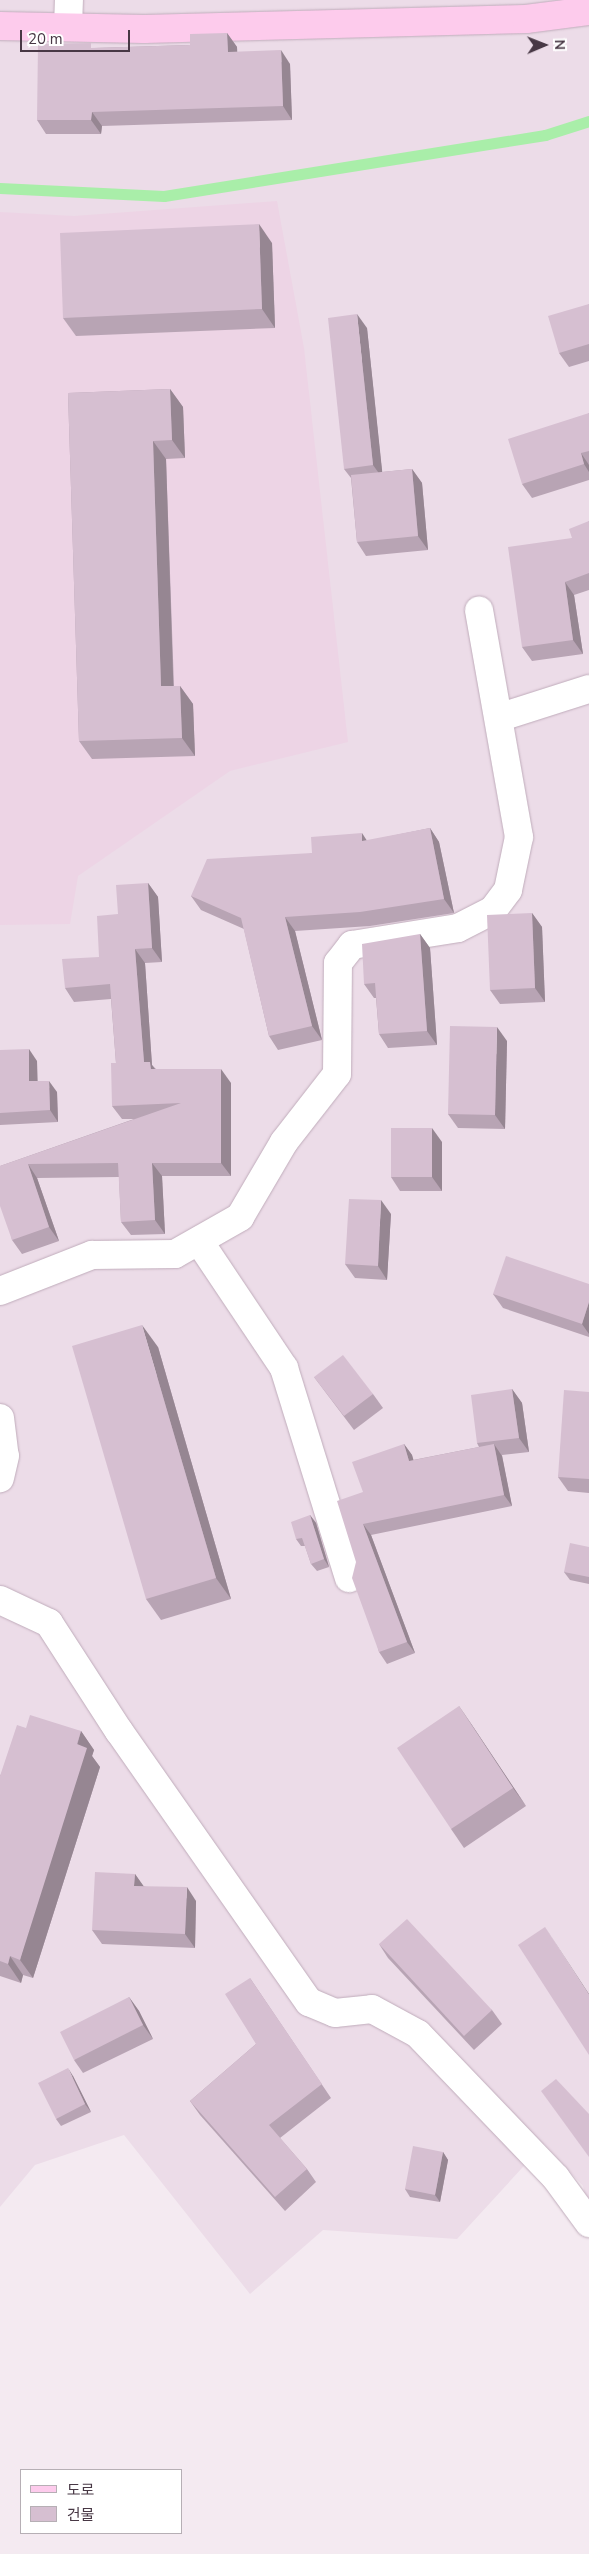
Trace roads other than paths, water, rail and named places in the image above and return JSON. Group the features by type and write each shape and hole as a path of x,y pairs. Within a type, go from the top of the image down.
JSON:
{"street":[{"path":"68,28 69,0"},
{"path":"0,26 68,28 526,18 589,11"},
{"path":"0,1291 92,1255 176,1254 240,1217 284,1142 337,1074 338,963 352,945 458,928 493,910 508,890 519,836 501,717 479,611"},
{"path":"501,717 589,689"},
{"path":"199,1240 284,1368 350,1578"},
{"path":"0,1418 5,1456 0,1478"},
{"path":"0,1600 49,1623 119,1731 310,2002 335,2013 372,2009 418,2034 556,2178 589,2223"}],"waterway":[{"path":"0,188 164,196 545,135 589,121"}]}
